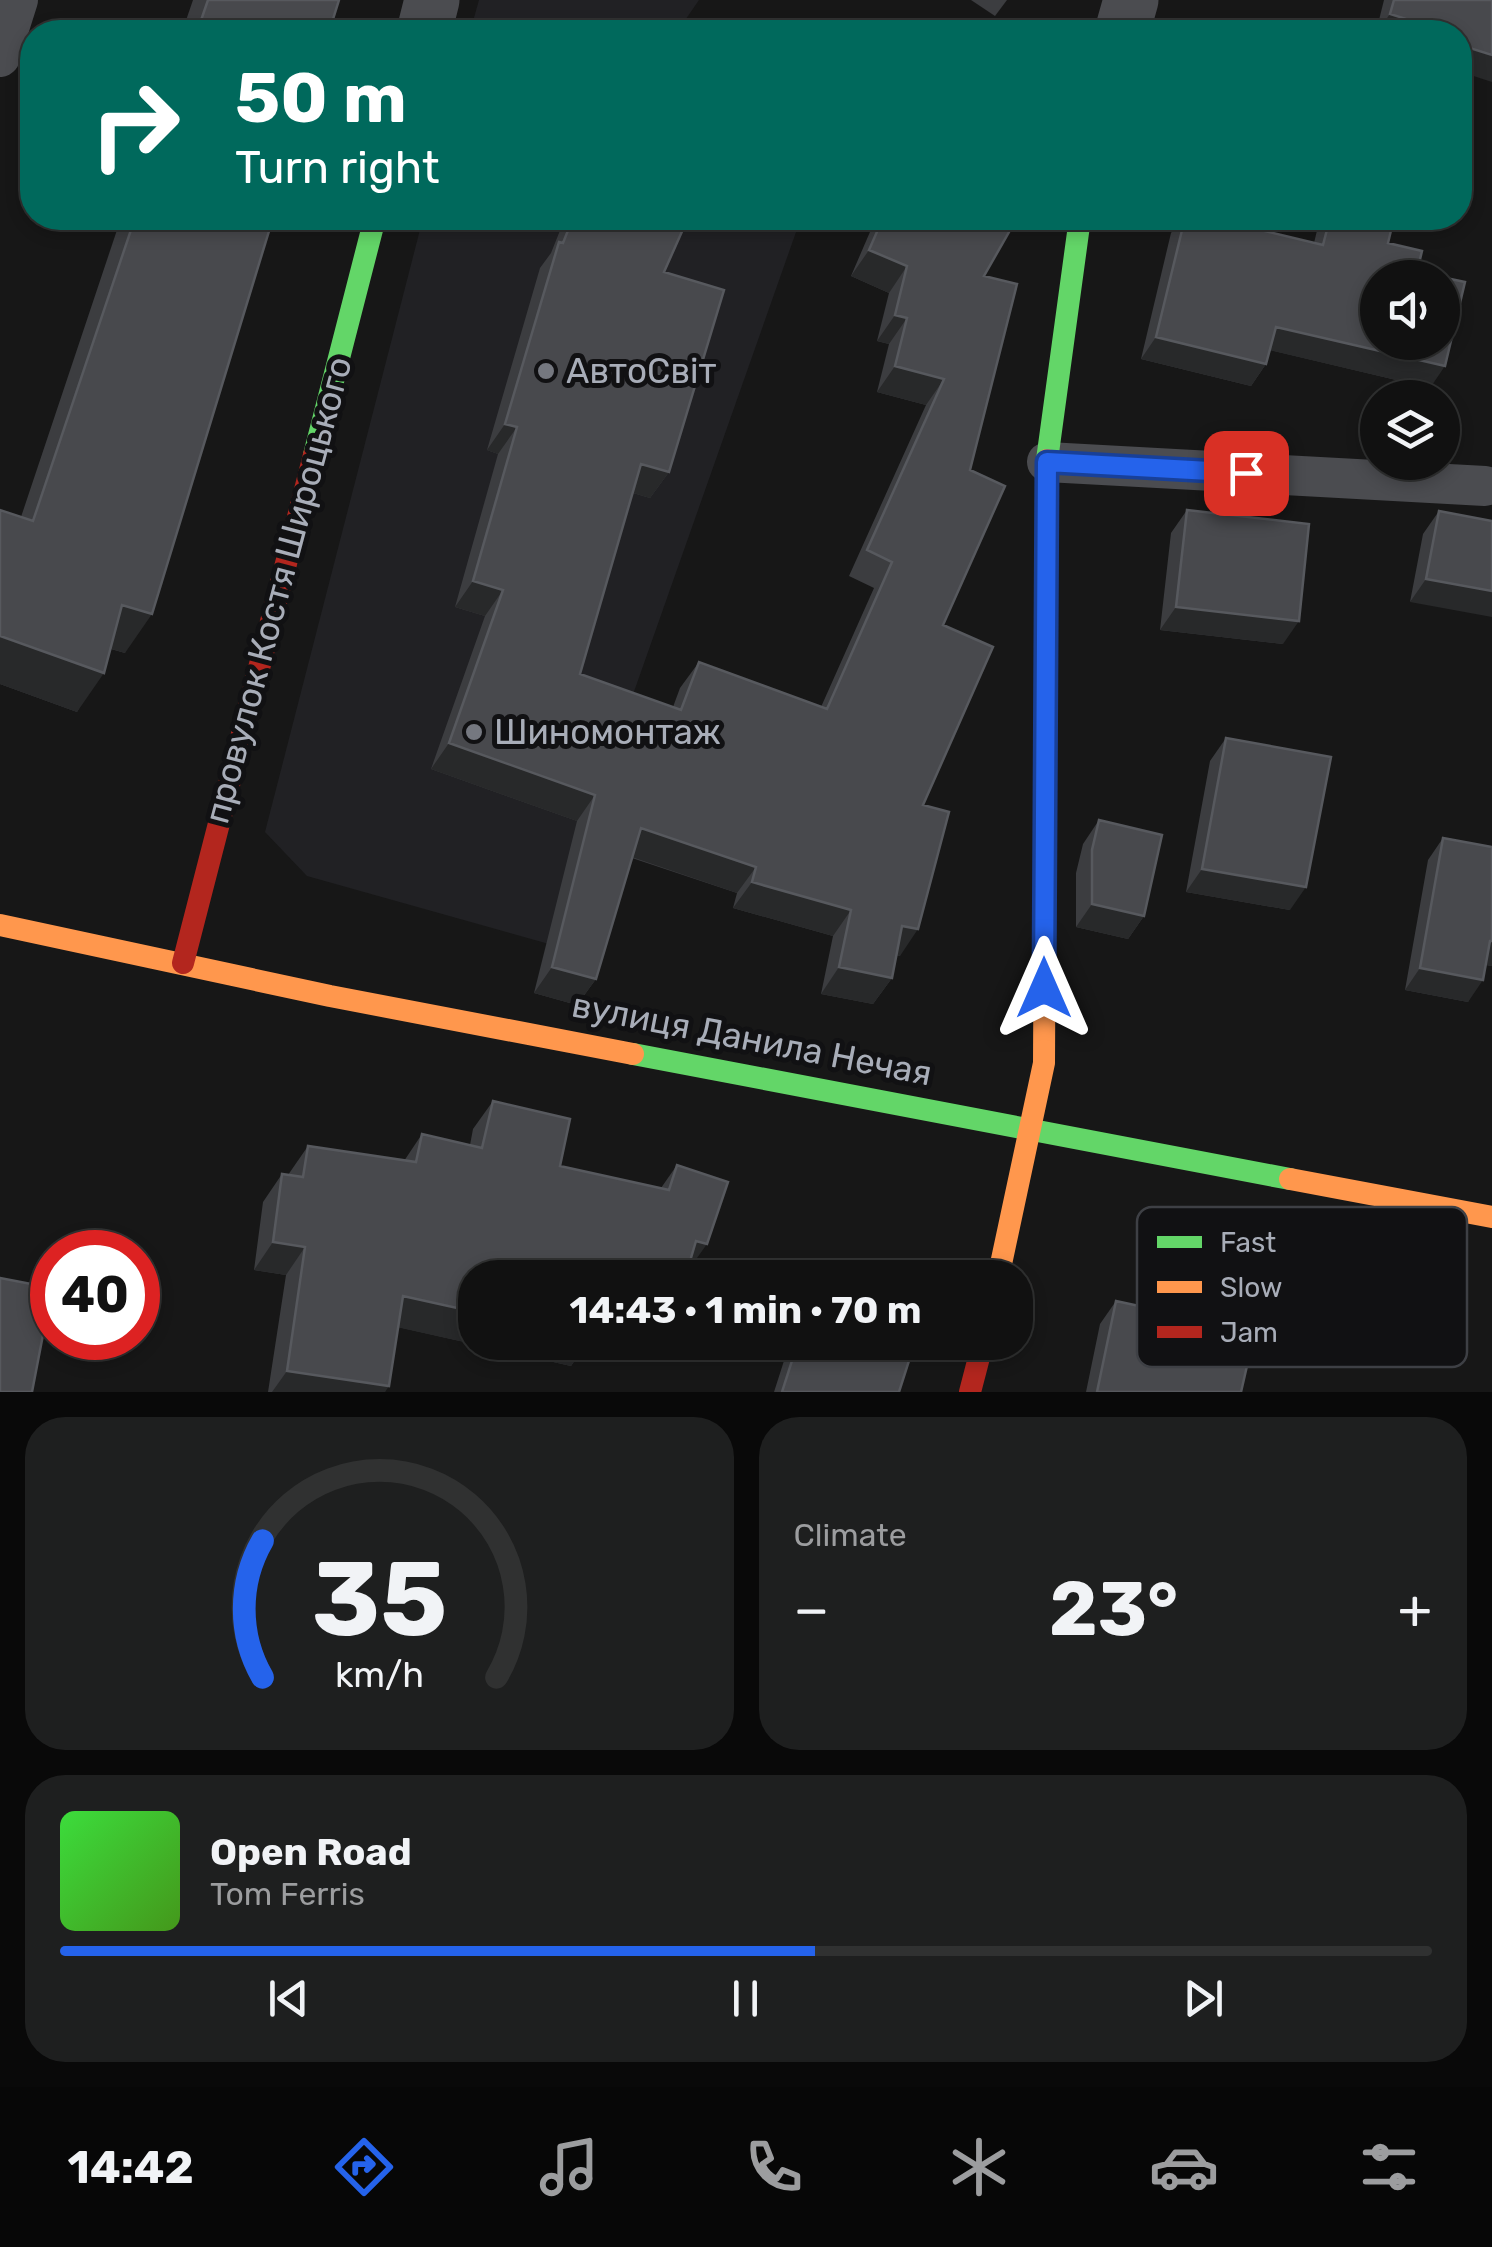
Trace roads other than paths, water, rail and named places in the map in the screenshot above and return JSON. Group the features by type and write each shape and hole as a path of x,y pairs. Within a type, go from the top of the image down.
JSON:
{"main road":[{"name":"провулок Костя Широцького","path":"183,963 372,230"},
{"path":"1002,1260 1044,1063 1047,462 1078,230"},
{"name":"вулиця Данила Нечая","path":"0,925 330,996 1441,1207"},
{"name":"вулиця Данила Нечая","path":"1467,1212 1492,1217"},
{"path":"970,1392 978,1360"}],"lane":[{"path":"0,57 18,0"},
{"path":"1047,462 1485,486"}],"place":[{"name":"АвтоСвіт","path":"546,371"},
{"name":"Шиномонтаж","path":"474,732"}]}
